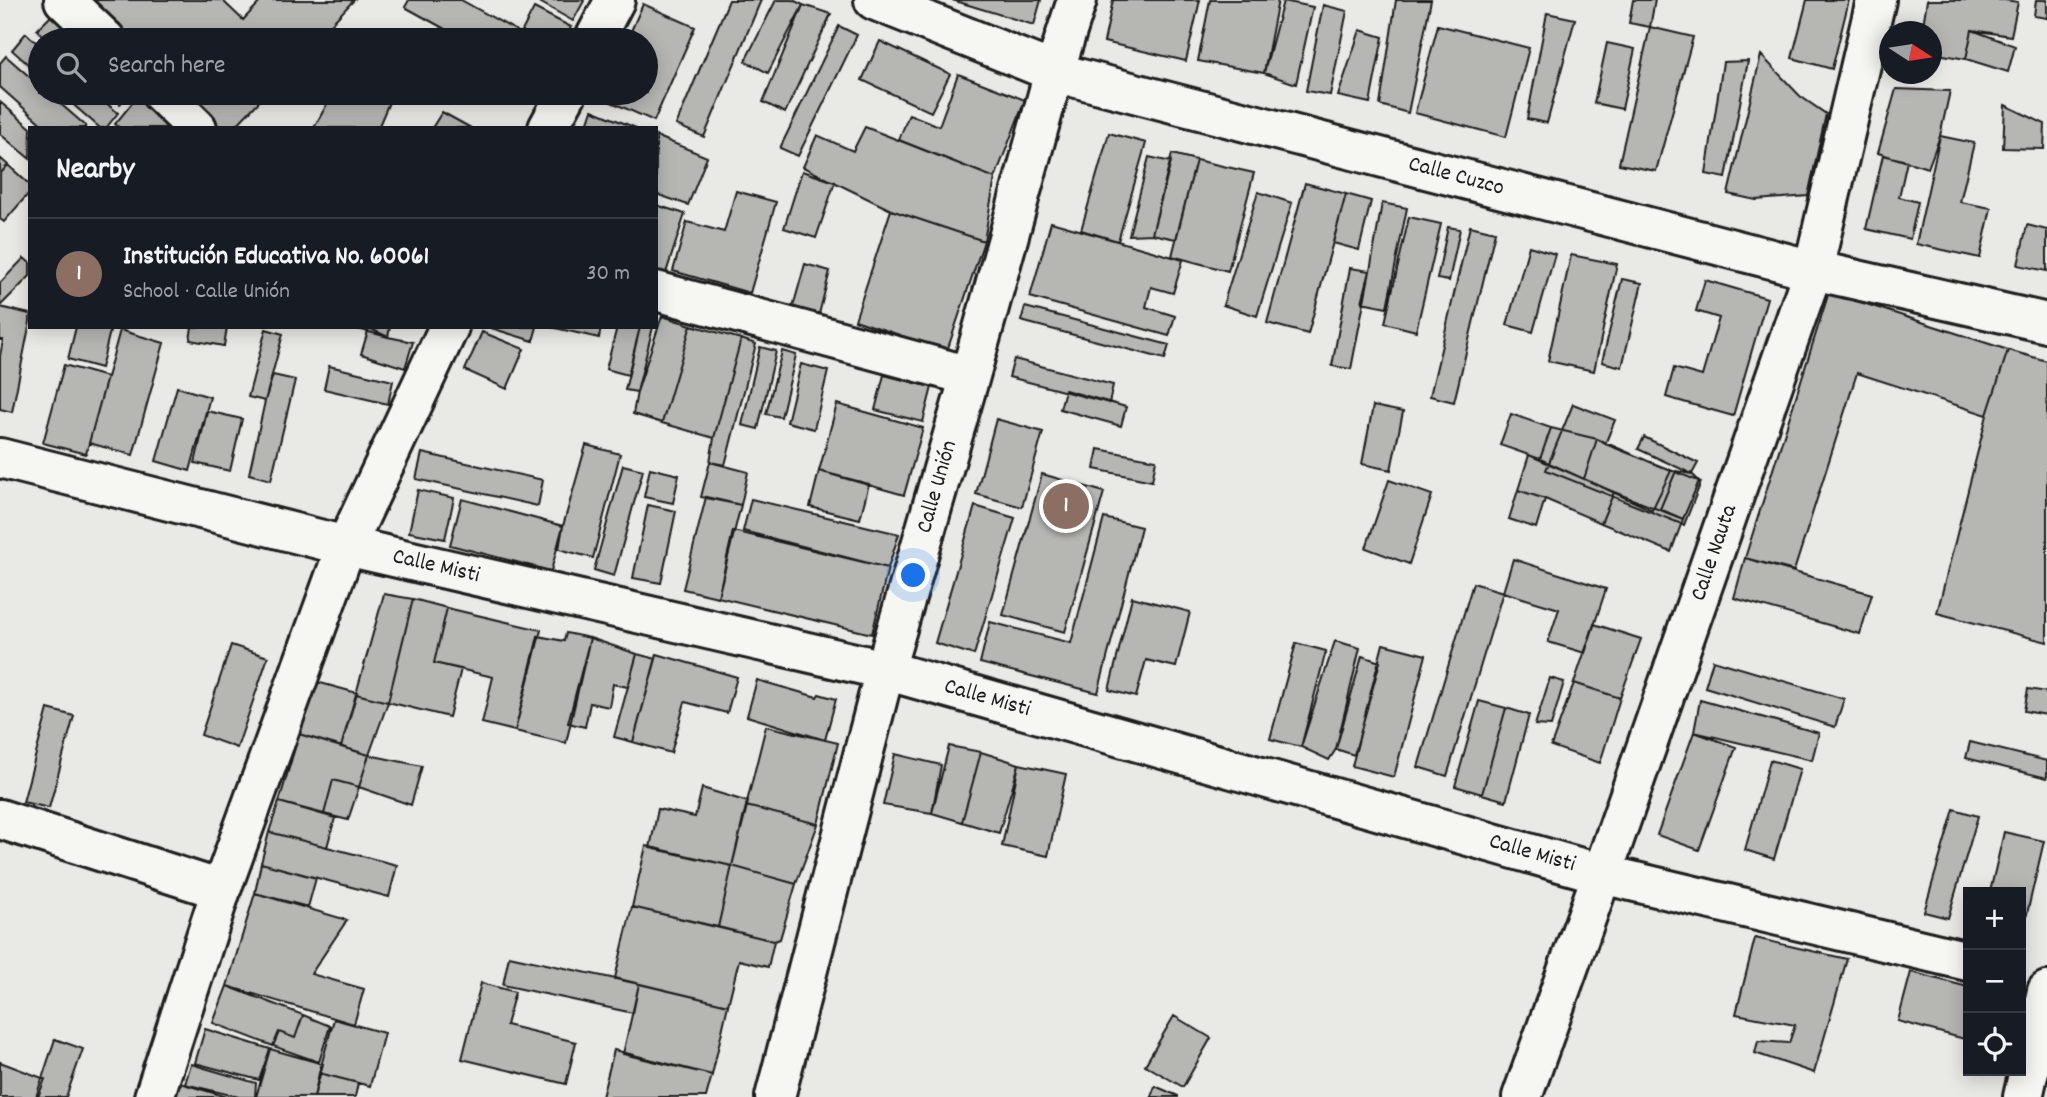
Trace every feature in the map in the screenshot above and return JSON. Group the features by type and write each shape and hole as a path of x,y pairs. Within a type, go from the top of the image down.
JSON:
{"street":[{"path":"64,0 93,28"},
{"path":"600,28 615,0"},
{"name":"Calle Cuzco","path":"874,0 1054,72 1813,270 2047,323"},
{"name":"Calle Unión","path":"775,1097 885,670 1054,72 1077,0"},
{"name":"Calle Nauta","path":"1522,1097 1813,270 1876,0"},
{"path":"173,105 195,126"},
{"path":"549,126 560,105"},
{"path":"658,292 970,376"},
{"path":"154,1097 221,890 346,547 448,329"},
{"name":"Calle Misti","path":"0,458 346,547 885,670 1602,874 1963,960"},
{"path":"0,819 221,890"},
{"path":"2026,975 2047,980"},
{"path":"2023,1097 2047,991"}],"building":[{"path":"86,0 222,0 243,20 262,0 354,0 327,28 115,28"},
{"path":"409,0 461,0 511,28 443,28 405,7"},
{"path":"536,0 583,0 584,1 573,21"},
{"path":"729,0 761,0 704,137 676,125"},
{"path":"776,0 793,0 803,5 768,73 745,61"},
{"path":"952,0 1041,0 1034,25"},
{"path":"1113,0 1200,0 1186,61 1104,42"},
{"path":"1210,0 1278,0 1264,73 1198,61"},
{"path":"1396,0 1431,0 1408,113 1380,105"},
{"path":"1633,0 1655,0 1650,27 1629,23"},
{"path":"1807,0 1849,0 1832,69 1792,58"},
{"path":"1927,0 2018,2 2011,36 1972,30 1966,59 1942,55 1942,21 1924,21"},
{"path":"2036,0 2047,0 2047,18 2034,16"},
{"path":"1283,1 1313,7 1296,84 1264,73"},
{"path":"643,4 695,27 654,121 618,105 658,105 658,28 632,28"},
{"path":"803,5 831,14 785,113 763,102"},
{"path":"1323,5 1347,11 1330,95 1306,91"},
{"path":"534,8 571,27 570,28 524,28"},
{"path":"1547,13 1575,19 1547,123 1527,119"},
{"path":"53,14 68,28 39,28"},
{"path":"1438,25 1529,48 1506,137 1415,113"},
{"path":"839,26 857,35 798,156 780,148"},
{"path":"1650,27 1693,37 1656,171 1619,164"},
{"path":"1360,30 1383,37 1370,103 1338,96"},
{"path":"1972,30 2015,46 2008,72 1966,59"},
{"path":"26,33 28,35 28,64 12,50"},
{"path":"880,41 950,74 931,112 862,80"},
{"path":"1607,43 1635,49 1622,109 1594,103"},
{"path":"1761,55 1800,96 1826,114 1808,196 1756,200 1728,194"},
{"path":"6,56 28,75 28,105 62,105 86,126 44,126 0,87 0,63"},
{"path":"1748,61 1726,178 1706,174 1723,62"},
{"path":"958,74 1025,100 995,178 899,140 909,114 939,126"},
{"path":"1896,89 1950,91 1940,136 1928,168 1878,153"},
{"path":"0,102 29,126 28,157 0,134"},
{"path":"74,105 108,105 118,113 108,126 98,126"},
{"path":"130,105 147,105 172,125 118,126 115,124"},
{"path":"195,105 256,105 236,126 217,126"},
{"path":"326,105 388,105 379,126 315,126"},
{"path":"2005,105 2045,124 2044,149 2003,148"},
{"path":"592,110 631,126 587,126"},
{"path":"442,112 467,126 433,126"},
{"path":"865,127 995,178 984,241 891,210 803,167 817,135 853,151"},
{"path":"1109,133 1146,143 1118,241 1081,230"},
{"path":"1940,136 1974,143 1960,202 1991,208 1980,258 1916,244"},
{"path":"658,137 707,157 688,205 658,195"},
{"path":"1172,154 1196,160 1176,239 1152,234"},
{"path":"1883,155 1907,161 1899,197 1918,202 1910,239 1866,229"},
{"path":"1149,157 1171,162 1152,234 1129,235"},
{"path":"0,158 8,165 0,174"},
{"path":"1196,160 1254,173 1228,271 1172,256"},
{"path":"8,165 28,183 28,194 4,222 0,219 0,174"},
{"path":"802,171 835,182 816,238 784,228"},
{"path":"1305,183 1346,194 1308,334 1267,323"},
{"path":"736,191 776,202 750,293 673,271 687,222 724,232"},
{"path":"1258,192 1292,203 1257,316 1223,305"},
{"path":"1346,194 1371,201 1359,250 1333,243"},
{"path":"1382,203 1407,208 1387,307 1362,302"},
{"path":"658,206 685,214 664,279 658,278"},
{"path":"891,210 984,241 947,351 855,320"},
{"path":"1409,217 1441,224 1416,331 1385,323"},
{"path":"1051,222 1183,260 1173,293 1151,287 1146,307 1175,316 1169,336 1030,297"},
{"path":"2027,225 2047,230 2047,271 2018,265"},
{"path":"1470,226 1495,232 1454,402 1430,396"},
{"path":"1448,227 1460,229 1449,281 1437,279"},
{"path":"1529,246 1555,254 1533,332 1507,325"},
{"path":"1571,255 1617,264 1594,371 1548,361"},
{"path":"24,258 28,261 28,278 0,306 0,283"},
{"path":"805,264 830,271 817,322 791,314"},
{"path":"1350,268 1370,271 1351,369 1332,366"},
{"path":"1622,279 1642,283 1622,367 1602,362"},
{"path":"1705,280 1767,298 1733,416 1666,397 1674,368 1702,376 1719,318 1696,311"},
{"path":"1829,292 2008,350 1987,415 1857,373 1794,571 1745,558"},
{"path":"0,307 28,314 29,329 12,412 0,409 0,356 3,340 0,340"},
{"path":"1025,307 1169,345 1165,359 1021,321"},
{"path":"662,316 691,325 662,423 633,414 637,392"},
{"path":"691,325 741,339 714,438 662,423"},
{"path":"76,329 111,329 101,368 68,359"},
{"path":"192,329 227,329 224,346 190,340"},
{"path":"266,329 283,334 265,401 248,397"},
{"path":"358,329 390,329 388,337"},
{"path":"369,329 388,337 413,342 405,368 361,354"},
{"path":"494,329 536,329 533,341"},
{"path":"560,329 601,329 599,338"},
{"path":"616,329 640,329 628,375 606,369"},
{"path":"640,329 653,329 637,392 625,390"},
{"path":"120,330 164,343 133,455 89,443"},
{"path":"482,332 524,349 507,389 465,370"},
{"path":"741,339 756,344 725,465 710,462"},
{"path":"760,347 776,351 758,429 742,425"},
{"path":"2008,350 2047,361 2047,642 1937,613 1987,415"},
{"path":"782,351 796,355 781,417 766,414"},
{"path":"1014,359 1113,385 1109,403 1009,377"},
{"path":"801,364 828,371 814,429 787,422"},
{"path":"64,365 107,377 86,454 43,443"},
{"path":"329,366 393,381 388,404 324,389"},
{"path":"273,375 295,380 271,480 249,474"},
{"path":"884,375 932,387 923,422 875,410"},
{"path":"177,387 210,397 190,471 156,461"},
{"path":"1065,390 1126,407 1121,426 1060,409"},
{"path":"837,404 923,428 904,495 819,471"},
{"path":"1573,404 1615,420 1605,444 1701,482 1684,525 1546,470"},
{"path":"1373,406 1403,412 1391,470 1362,464"},
{"path":"207,411 242,419 230,471 195,463"},
{"path":"1511,414 1551,428 1540,459 1500,445"},
{"path":"996,419 1043,432 1022,507 976,494"},
{"path":"1551,428 1597,439 1584,479 1540,459"},
{"path":"1644,437 1698,463 1692,474 1638,449"},
{"path":"1597,439 1671,471 1652,510 1584,479"},
{"path":"586,445 620,454 593,558 559,549"},
{"path":"1098,449 1156,460 1152,481 1094,469"},
{"path":"422,453 543,480 538,506 416,479"},
{"path":"1529,455 1614,492 1601,523 1518,490"},
{"path":"710,462 748,472 741,505 701,497"},
{"path":"623,465 643,470 614,576 594,570"},
{"path":"650,468 679,475 673,503 644,497"},
{"path":"819,471 869,484 860,519 810,507"},
{"path":"1676,471 1692,474 1699,481 1683,519 1660,509"},
{"path":"1042,474 1104,492 1065,632 1003,615"},
{"path":"1389,480 1432,495 1409,564 1366,548"},
{"path":"418,490 454,498 445,539 409,532"},
{"path":"1518,490 1545,499 1536,528 1509,519"},
{"path":"1614,492 1683,519 1671,552 1601,523"},
{"path":"706,497 741,505 718,597 683,589"},
{"path":"462,499 563,526 551,571 450,545"},
{"path":"751,499 899,534 888,568 743,531"},
{"path":"648,505 676,511 661,583 633,578"},
{"path":"975,506 1015,518 974,655 935,643"},
{"path":"1104,518 1141,527 1098,693 980,663 990,622 1071,643"},
{"path":"733,531 888,568 872,634 718,597"},
{"path":"1745,558 1872,594 1860,634 1734,598"},
{"path":"1513,559 1606,589 1585,653 1548,642 1559,609 1503,592"},
{"path":"1473,583 1503,592 1447,776 1418,767"},
{"path":"384,594 413,599 388,702 356,694"},
{"path":"1132,597 1190,612 1176,667 1146,660 1136,697 1109,690"},
{"path":"413,599 447,608 434,663 461,669 449,717 388,702"},
{"path":"447,608 541,630 515,731 482,723 493,677 434,663"},
{"path":"1594,624 1641,639 1620,698 1574,683"},
{"path":"566,633 590,638 566,743 515,731 538,636 564,641"},
{"path":"590,638 637,654 628,687 613,684 609,707 590,703 585,727 568,723"},
{"path":"1335,641 1360,648 1336,749 1329,760 1301,747"},
{"path":"1296,643 1326,651 1301,747 1270,739"},
{"path":"1383,644 1426,655 1394,777 1352,766"},
{"path":"231,645 268,657 237,748 201,735"},
{"path":"637,654 656,659 633,742 614,737"},
{"path":"657,654 737,677 727,713 685,702 671,753 633,742"},
{"path":"1362,656 1380,662 1354,755 1336,749"},
{"path":"1713,660 1844,699 1835,727 1705,687"},
{"path":"1550,678 1564,682 1551,726 1535,725"},
{"path":"757,680 817,697 819,694 836,699 825,740 747,716"},
{"path":"313,681 357,693 341,747 299,734"},
{"path":"1574,683 1620,698 1600,763 1551,746"},
{"path":"2028,689 2047,692 2047,715 2024,711"},
{"path":"356,694 388,702 369,755 341,747"},
{"path":"1700,700 1819,733 1812,760 1694,732"},
{"path":"1479,701 1506,708 1482,794 1455,786"},
{"path":"1506,708 1529,715 1506,801 1482,794"},
{"path":"48,709 74,716 49,808 23,802"},
{"path":"766,726 838,743 818,824 746,806"},
{"path":"1694,732 1736,747 1699,850 1657,835"},
{"path":"299,734 369,755 359,787 333,780 324,814 279,802"},
{"path":"1970,742 2047,761 2047,778 1966,758"},
{"path":"949,746 981,752 962,822 932,813"},
{"path":"981,752 1019,764 999,833 962,822"},
{"path":"895,754 941,765 932,813 883,805"},
{"path":"369,755 422,766 411,805 359,787"},
{"path":"1770,760 1800,769 1774,859 1745,850"},
{"path":"1019,764 1066,774 1048,856 1002,846"},
{"path":"333,780 359,787 348,820 324,814"},
{"path":"702,788 748,802 732,866 650,848 658,809 695,817"},
{"path":"279,802 335,818 327,847 269,832"},
{"path":"746,806 818,824 796,884 732,866"},
{"path":"1954,809 1978,816 1948,918 1924,912"},
{"path":"269,832 397,865 389,897 261,863"},
{"path":"2004,832 2044,841 2026,918 2026,887 1991,887"},
{"path":"646,846 732,866 718,927 632,907"},
{"path":"261,863 316,878 308,907 255,893"},
{"path":"732,866 796,884 780,939 774,941 718,927"},
{"path":"255,893 347,920 311,974 364,989 354,1024 227,986"},
{"path":"632,907 774,941 768,967 739,960 728,1005 615,978"},
{"path":"1755,938 1847,959 1814,1073 1755,1053 1758,1041 1789,1043 1795,1025 1736,1014"},
{"path":"509,956 639,984 633,1013 503,985"},
{"path":"1911,972 1963,986 1963,1039 1898,1021"},
{"path":"481,983 515,992 506,1025 576,1042 566,1084 462,1059"},
{"path":"639,984 728,1005 712,1075 623,1054"},
{"path":"227,986 303,1015 295,1038 279,1032 273,1046 213,1023"},
{"path":"303,1015 330,1026 319,1062 273,1046 279,1032 295,1038"},
{"path":"1174,1016 1211,1038 1183,1087 1145,1065"},
{"path":"334,1019 384,1033 370,1086 319,1073"},
{"path":"205,1029 270,1049 259,1080 195,1063"},
{"path":"55,1039 83,1049 66,1097 36,1097"},
{"path":"270,1049 323,1064 314,1097 256,1097"},
{"path":"614,1050 712,1075 706,1097 602,1097"},
{"path":"0,1062 45,1079 38,1097 0,1097"},
{"path":"191,1064 256,1083 255,1097 239,1097 185,1084"},
{"path":"319,1073 358,1083 355,1097 314,1097"},
{"path":"180,1083 227,1097 176,1097"},
{"path":"1155,1086 1178,1096 1178,1097 1151,1097"}],"place":[{"name":"Institución Educativa No. 60061","path":"1066,506"}]}
